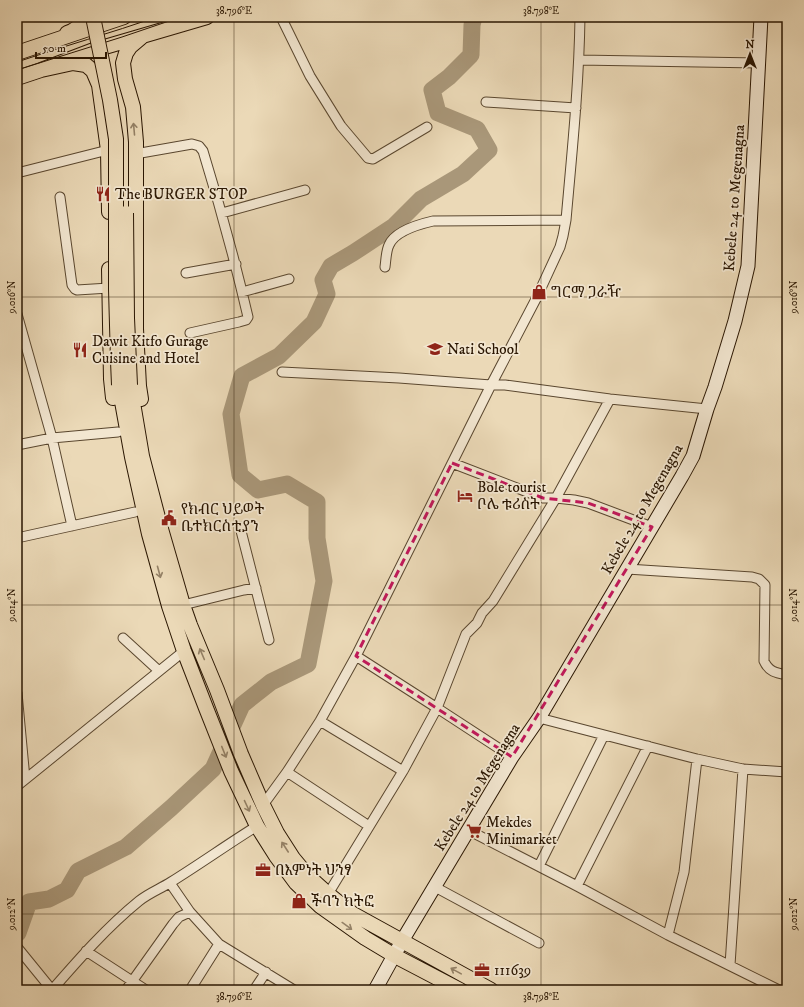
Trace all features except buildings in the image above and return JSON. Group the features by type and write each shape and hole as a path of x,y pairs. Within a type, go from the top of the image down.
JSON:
{"main road":[{"path":"101,17 119,99 125,135 127,298 124,385"},
{"path":"17,78 88,52 130,47 143,36 207,17"},
{"name":"Kebele 24 to Megenagna","path":"395,956 512,756 539,718 693,456 735,321 748,266 761,17"},
{"path":"17,53 41,45 76,29 85,21 120,18 125,48 123,63 124,74 133,107 136,142 136,329 139,386 146,433 162,502 162,519 155,532 168,606 231,771 257,826 276,856 296,883 320,906 365,938 395,956 460,990"},
{"path":"85,21 110,100 116,139 116,283 118,361 124,385 132,457 155,532 241,754 263,806 277,833 293,858 308,876 353,914 491,990"},
{"path":"85,21 88,52 93,71 99,85 108,150 110,234 110,379 118,432 135,512 142,526 155,532"},
{"path":"41,70 73,63 86,66 93,71"},
{"path":"214,727 228,720"},
{"path":"375,990 395,956"}],"street":[{"path":"281,17 310,76 342,126 368,158 373,159 427,127"},
{"path":"263,806 320,721 356,656 491,385 539,293 560,247 566,220 576,108 580,60 580,17"},
{"path":"580,60 759,63"},
{"path":"486,102 576,108"},
{"path":"135,154 192,144 199,146 203,151 236,264 248,317 246,320 239,322 190,333"},
{"path":"17,173 108,150"},
{"path":"222,213 305,190"},
{"path":"60,196 72,285 77,290 109,288"},
{"path":"385,267 389,245 394,238 405,230 420,224 433,221 566,220"},
{"path":"186,273 236,264"},
{"path":"242,292 289,279"},
{"path":"17,314 21,347 52,438 72,526"},
{"path":"282,372 505,385 610,399 707,409"},
{"path":"328,894 402,771 437,708 466,634 477,623 482,613 493,601 556,498 610,399"},
{"path":"17,445 52,438 118,432"},
{"path":"452,463 543,498 556,498 588,503 652,526"},
{"path":"17,538 135,512"},
{"path":"240,527 269,640"},
{"path":"627,568 752,576 760,579 765,585 764,661 767,668 775,673 787,675"},
{"path":"183,605 256,588"},
{"path":"123,638 159,671"},
{"path":"17,786 184,651"},
{"path":"356,656 512,756"},
{"path":"17,693 20,755 25,779"},
{"path":"539,718 697,759 743,769 787,772"},
{"path":"320,721 402,771"},
{"path":"539,866 604,735"},
{"path":"577,886 648,746"},
{"path":"668,935 684,872 697,759"},
{"path":"730,965 743,769"},
{"path":"287,772 369,826"},
{"path":"17,947 52,990 86,952 140,900 170,883 257,826"},
{"path":"468,830 668,935 779,990"},
{"path":"170,883 190,912 219,944 294,990"},
{"path":"435,887 539,944"},
{"path":"126,990 179,917 190,912"},
{"path":"190,990 219,944"},
{"path":"86,952 146,990"},
{"path":"254,990 266,972"}],"highlighted area":[{"path":"452,463 543,498 588,503 652,527 512,757 356,656"}],"waterway":[{"path":"17,933 29,902 49,899 67,890 78,871 126,847 213,769 242,705 271,682 308,664 324,581 317,538 317,502 287,484 258,490 240,475 231,414 242,376 279,356 314,322 327,294 323,280 331,266 394,226 421,199 463,174 489,150 477,129 438,113 432,90 449,77 471,55 472,25 474,17"}],"tram line":[{"path":"17,62 157,17"},
{"path":"17,70 181,17"}],"place":[{"name":"The BURGER STOP","path":"103,194"},
{"name":"ግርማ ጋራዥ","path":"539,292"},
{"name":"Nati School","path":"435,349"},
{"name":"Dawit Kitfo Gurage Cuisine and Hotel","path":"80,350"},
{"name":"Bole tourist ቦሌ ቱሪስት","path":"465,496"},
{"name":"የክብር ህይወት ቤተክርስቲያን","path":"169,518"},
{"name":"Mekdes Minimarket","path":"474,831"},
{"name":"በእምነት ህንፃ","path":"263,870"},
{"name":"ችባን ክትፎ","path":"299,901"},
{"name":"111639","path":"482,970"}]}
